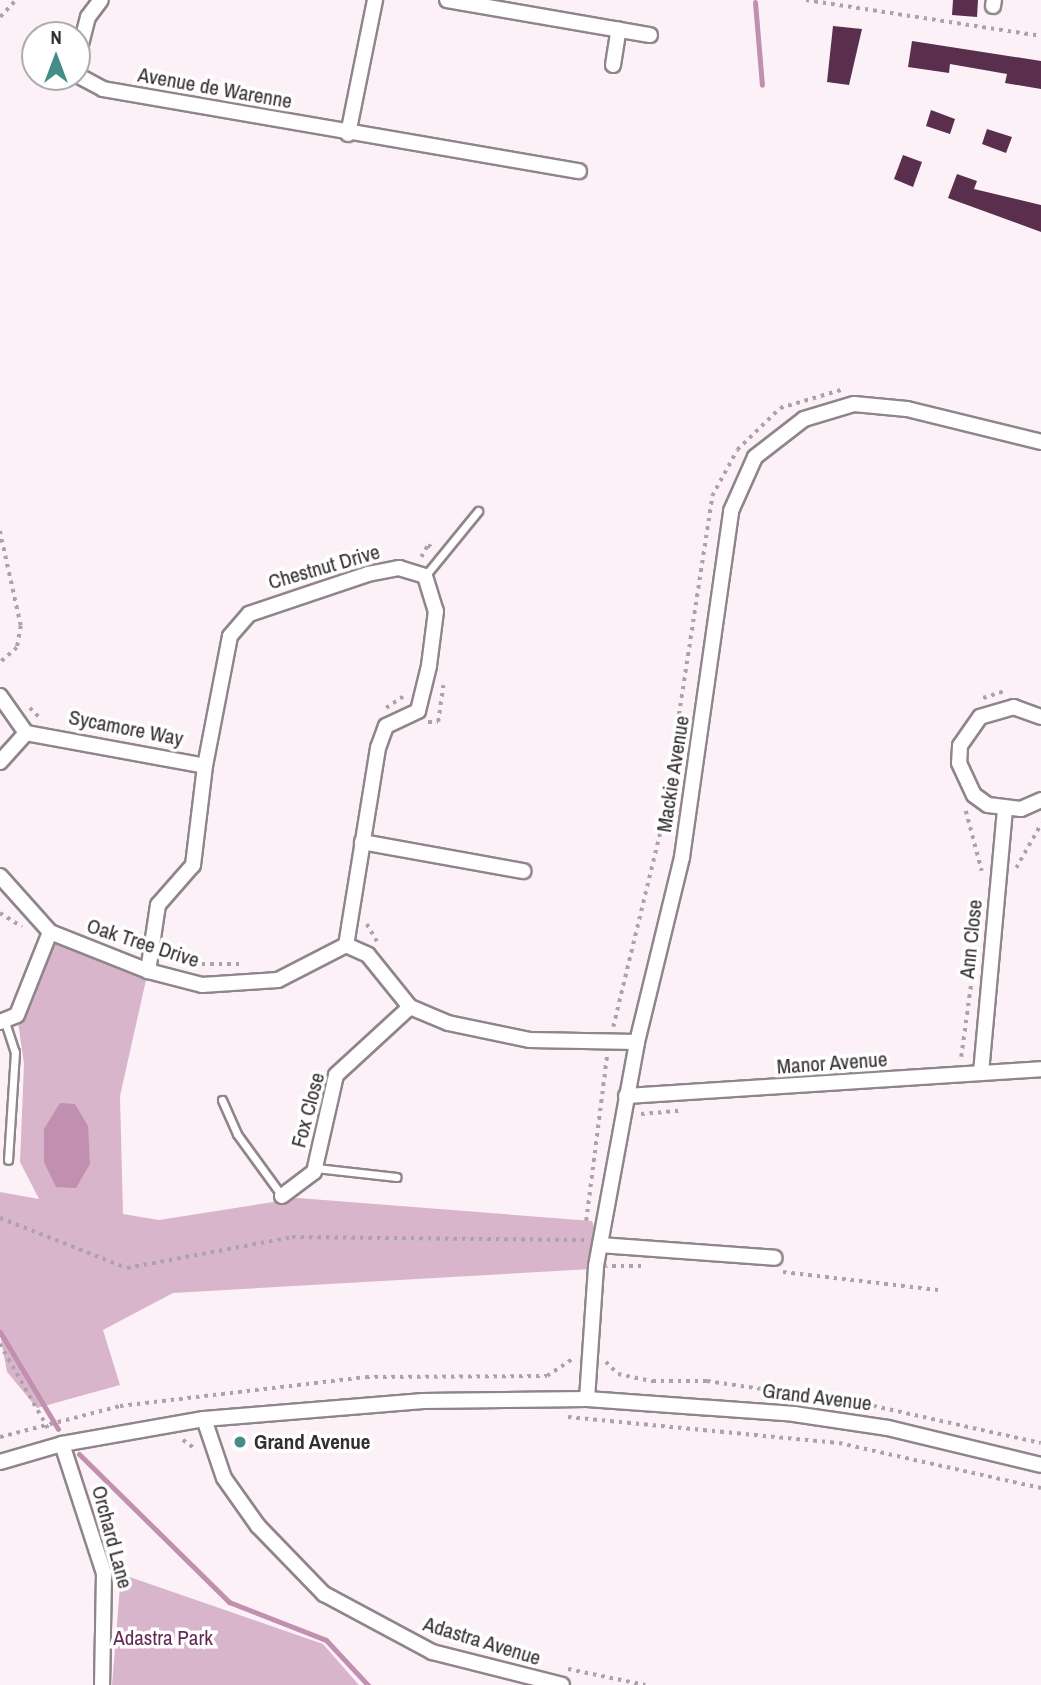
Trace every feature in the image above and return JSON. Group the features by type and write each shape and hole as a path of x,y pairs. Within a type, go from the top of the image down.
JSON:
{"street":[{"path":"87,21 101,0"},
{"path":"348,134 375,0"},
{"path":"447,0 650,35"},
{"path":"613,65 618,29"},
{"name":"Avenue de Warenne","path":"91,83 103,89 348,134 579,171"},
{"name":"Mackie Avenue","path":"587,1399 626,1096 682,857 731,511 755,457 804,419 854,404 907,409 1041,442"},
{"name":"Chestnut Drive","path":"205,766 230,636 249,614 368,574 399,568 425,576"},
{"path":"425,576 436,611 418,711 386,726 371,781 346,945 368,955 410,1007 530,1040 637,1042"},
{"path":"0,696 26,733 0,762"},
{"path":"1041,717 1014,707 996,709 974,723 960,746 959,763 974,795 1005,810 1041,800"},
{"name":"Sycamore Way","path":"26,733 205,766 193,865 158,905 148,971"},
{"name":"Ann Close","path":"981,1073 1005,810"},
{"path":"362,842 523,870"},
{"name":"Oak Tree Drive","path":"0,876 50,932 148,971 202,985 278,980 346,945"},
{"path":"2,1022 16,1015 50,932"},
{"name":"Fox Close","path":"282,1196 302,1186 315,1168 336,1075 410,1007"},
{"name":"Manor Avenue","path":"626,1096 1041,1069"},
{"path":"608,1246 775,1258"},
{"name":"Grand Avenue","path":"0,1462 62,1444 204,1419 423,1401 587,1399 794,1414 888,1428 1041,1465"},
{"name":"Adastra Avenue","path":"204,1419 224,1478 258,1527 324,1594 432,1652 562,1685"},
{"name":"Orchard Lane","path":"62,1444 104,1573 102,1685"}],"lane":[{"path":"425,576 445,556 478,511"},
{"path":"2,1022 15,1052 8,1160"},
{"path":"222,1101 237,1135 282,1196"},
{"path":"315,1168 396,1177"}],"path":[{"path":"0,17 16,0"},
{"path":"806,0 1041,36"},
{"path":"0,531 21,626 17,648 0,663"},
{"path":"410,559 419,560 429,545 445,556"},
{"path":"417,723 438,722 444,671"},
{"path":"381,714 412,691"},
{"path":"978,702 1014,692"},
{"path":"20,698 50,727"},
{"path":"965,807 981,886"},
{"path":"368,912 366,925 380,946"},
{"path":"0,913 28,931"},
{"path":"349,928 366,925"},
{"path":"178,964 246,964"},
{"path":"961,1057 972,972"},
{"path":"606,1030 612,1028"},
{"path":"638,1125 642,1096"},
{"path":"0,1218 127,1268 292,1237 584,1240 608,1246 612,1272"},
{"path":"0,1344 44,1424"},
{"path":"604,1360 605,1348"},
{"path":"0,1437 85,1412"},
{"path":"564,1417 839,1443 1041,1488"},
{"path":"558,1667 645,1685"}],"green space":[{"path":"50,932 148,971 120,1096 123,1214 159,1220 298,1198 592,1221 608,1268 173,1293 103,1330 120,1385 37,1408 7,1372 0,1334 0,1192 39,1199 20,1162 24,1064 17,1015"},
{"name":"Adastra Park","path":"121,1574 323,1644 359,1685 112,1685"}],"shaded area":[{"path":"60,1103 75,1104 88,1126 90,1164 76,1188 56,1187 44,1162 44,1129"}],"building":[{"path":"953,0 978,0 977,17 952,15"},
{"path":"833,26 862,29 849,85 827,82"},
{"path":"912,41 1041,61 1041,89 1005,83 1007,74 950,64 949,73 908,67"},
{"path":"931,110 955,119 950,134 926,126"},
{"path":"987,129 1012,137 1006,153 982,144"},
{"path":"903,155 922,162 913,187 894,179"},
{"path":"957,174 977,181 974,189 1041,205 1041,232 948,198"}],"waterway":[{"path":"755,2 762,85"},
{"path":"0,1332 58,1429"},
{"path":"79,1454 229,1602 326,1640 368,1685"}],"place":[{"name":"Grand Avenue","path":"240,1442"}]}
